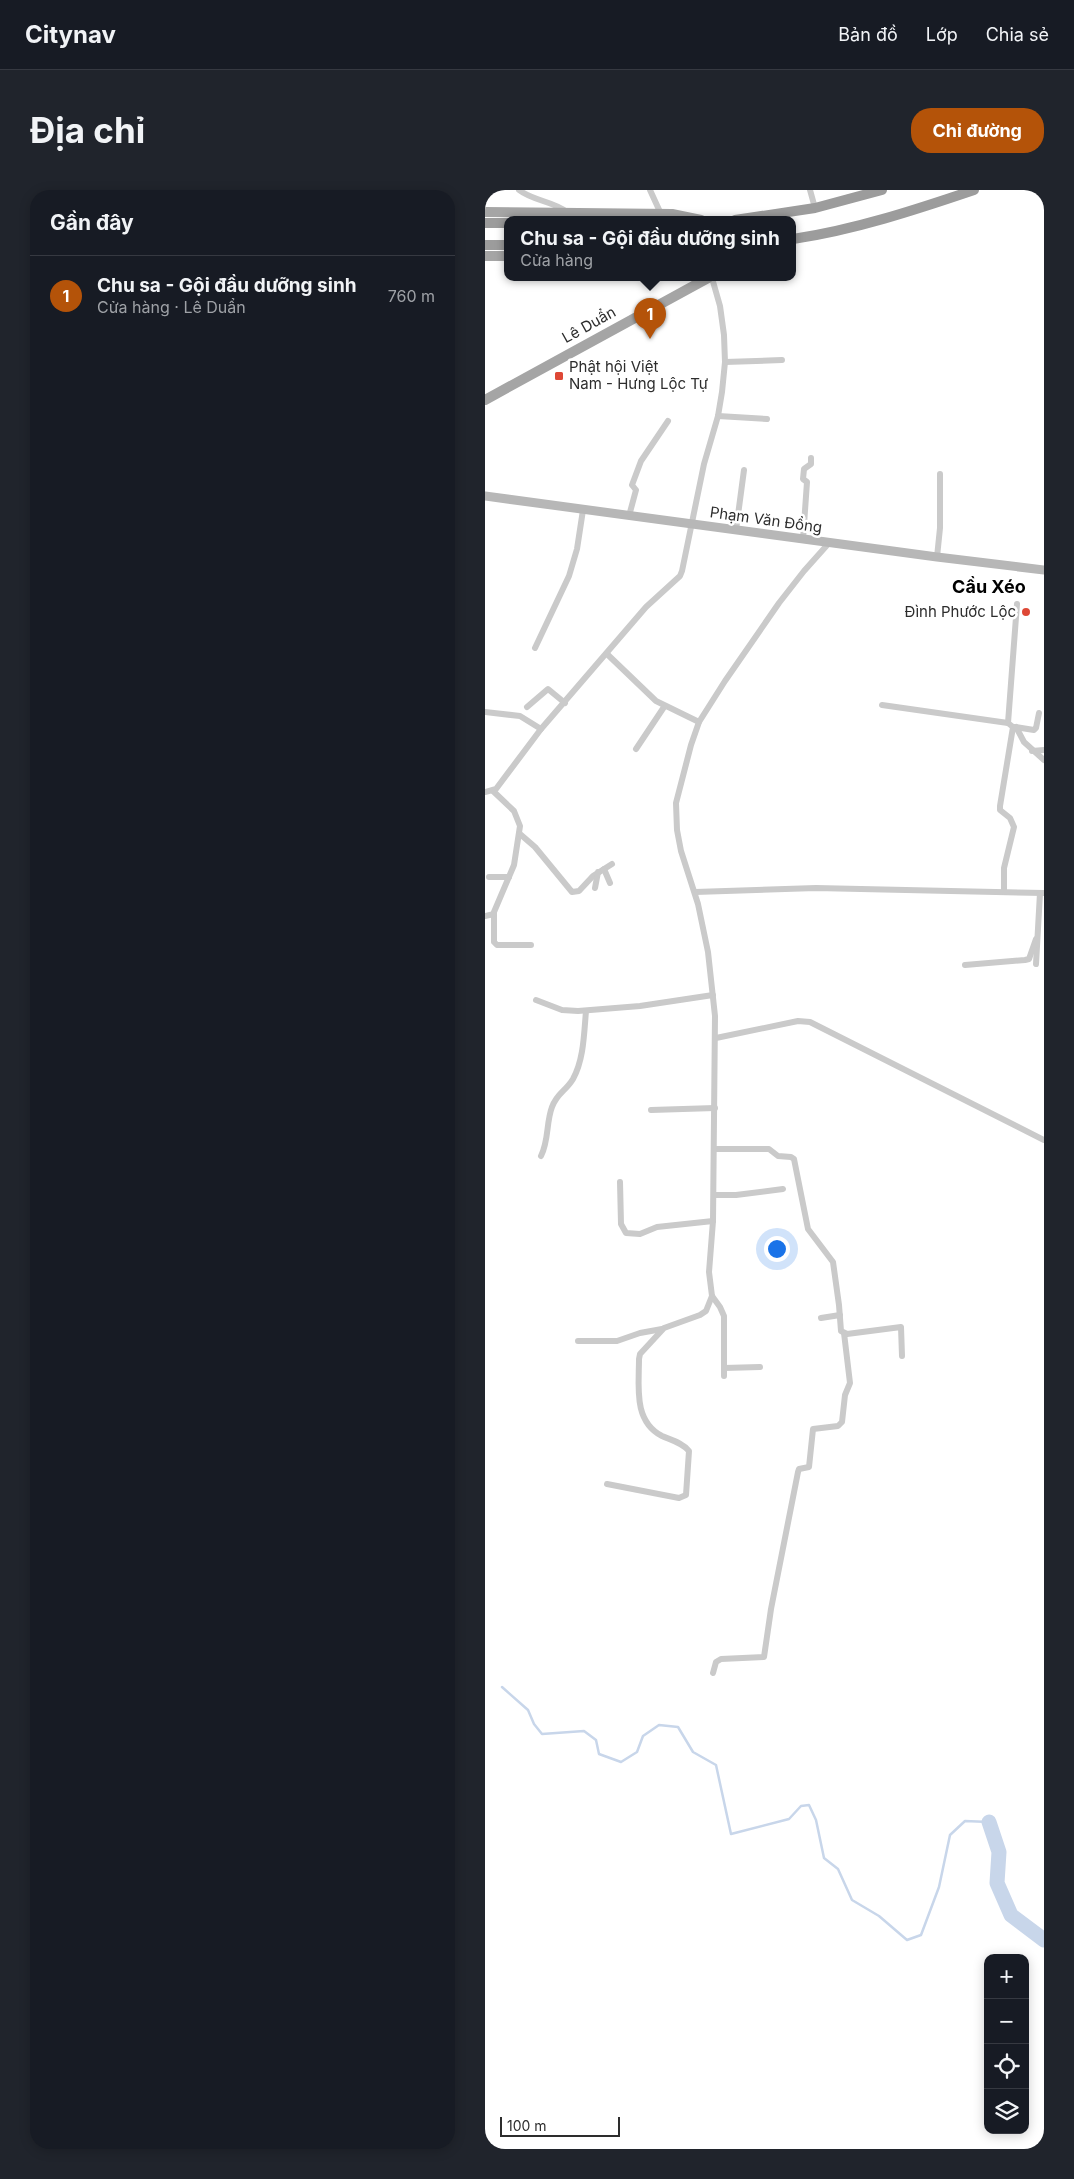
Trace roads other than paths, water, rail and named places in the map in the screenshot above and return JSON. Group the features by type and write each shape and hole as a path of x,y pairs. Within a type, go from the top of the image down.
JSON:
{"highway":[{"path":"767,216 815,208 882,190"},
{"path":"796,239 820,235 885,218 974,190"},
{"path":"485,223 504,223"},
{"path":"485,245 504,246"}],"main road":[{"path":"485,212 661,214 674,216"},
{"path":"485,256 504,256"},
{"name":"Lê Duẩn","path":"485,400 702,281"},
{"name":"Phạm Văn Đồng","path":"485,496 1044,570"}],"street":[{"path":"519,190 526,195 561,208 567,213"},
{"path":"650,190 661,214"},
{"path":"810,190 815,208"},
{"path":"485,792 493,791 541,729 607,654 646,606 680,576 690,524 711,436 718,416 725,362 720,306 713,281"},
{"path":"725,362 782,360"},
{"path":"718,416 767,419"},
{"path":"629,516 636,490 632,485 641,461 668,421"},
{"path":"803,539 807,491 807,482 803,479 804,469 811,464 811,458"},
{"path":"736,530 744,470"},
{"path":"937,557 940,528 940,474"},
{"path":"535,648 569,576 577,548 583,510"},
{"path":"760,1367 724,1372 724,1316 712,1296 709,1272 714,1195 715,1038 713,996 708,952 695,892 681,851 677,830 676,803 699,722 779,603 829,543"},
{"path":"1004,892 1004,868 1014,827 1013,822 1001,810 1000,806 1013,726 1017,604"},
{"path":"607,654 656,702 699,722"},
{"path":"527,707 548,689 565,703"},
{"path":"882,705 1034,730 1039,714"},
{"path":"636,749 664,707"},
{"path":"485,712 520,716 541,729"},
{"path":"1013,726 1032,751 1044,760"},
{"path":"1032,751 1044,750"},
{"path":"493,791 514,811 518,819 520,834 516,857 494,914 494,945 531,945"},
{"path":"520,834 535,847 572,892 576,893 601,870 612,864"},
{"path":"601,870 610,882"},
{"path":"595,888 601,870"},
{"path":"489,877 509,877"},
{"path":"695,892 816,888 1042,893 1035,964"},
{"path":"485,916 494,914"},
{"path":"965,965 1029,959 1036,939"},
{"path":"536,1000 562,1010 586,1011 713,996"},
{"path":"541,1156 545,1147 547,1123 555,1099 568,1086 577,1069 583,1048 586,1011"},
{"path":"715,1038 798,1021 810,1022 1044,1140"},
{"path":"651,1110 715,1108"},
{"path":"713,1673 716,1662 721,1659 765,1657 771,1609 798,1472 799,1469 809,1467 813,1428 841,1425 850,1382 844,1333 841,1331 833,1262 808,1229 794,1159 778,1156 769,1149 714,1149"},
{"path":"620,1182 621,1224 626,1233 640,1234 657,1227 713,1221"},
{"path":"714,1195 736,1195 783,1189"},
{"path":"578,1341 617,1341 640,1333 664,1328 700,1315 706,1310 712,1296"},
{"path":"821,1318 840,1315"},
{"path":"844,1333 901,1327 901,1356"},
{"path":"607,1484 679,1498 685,1497 687,1492 689,1451 685,1446 658,1434 641,1415 640,1354 664,1328"}],"waterway":[{"path":"502,1687 528,1710 534,1724 542,1734 584,1731 596,1740 599,1754 621,1762 637,1752 643,1736 659,1725 678,1727 693,1752 716,1765 731,1834 789,1819 801,1806 809,1805 816,1820 824,1858 838,1869 852,1900 879,1916 907,1940 921,1935 939,1887 950,1835 965,1821 989,1822"},
{"path":"989,1822 999,1852 997,1883 1011,1915 1044,1940"}],"place":[{"name":"Chu sa - Gội đầu dưỡng sinh","path":"650,339"},
{"name":"Phật hội Việt Nam - Hưng Lộc Tự","path":"559,376"},
{"name":"Đình Phước Lộc","path":"1026,612"}],"district":[{"name":"Cầu Xéo","path":"989,587"}]}
